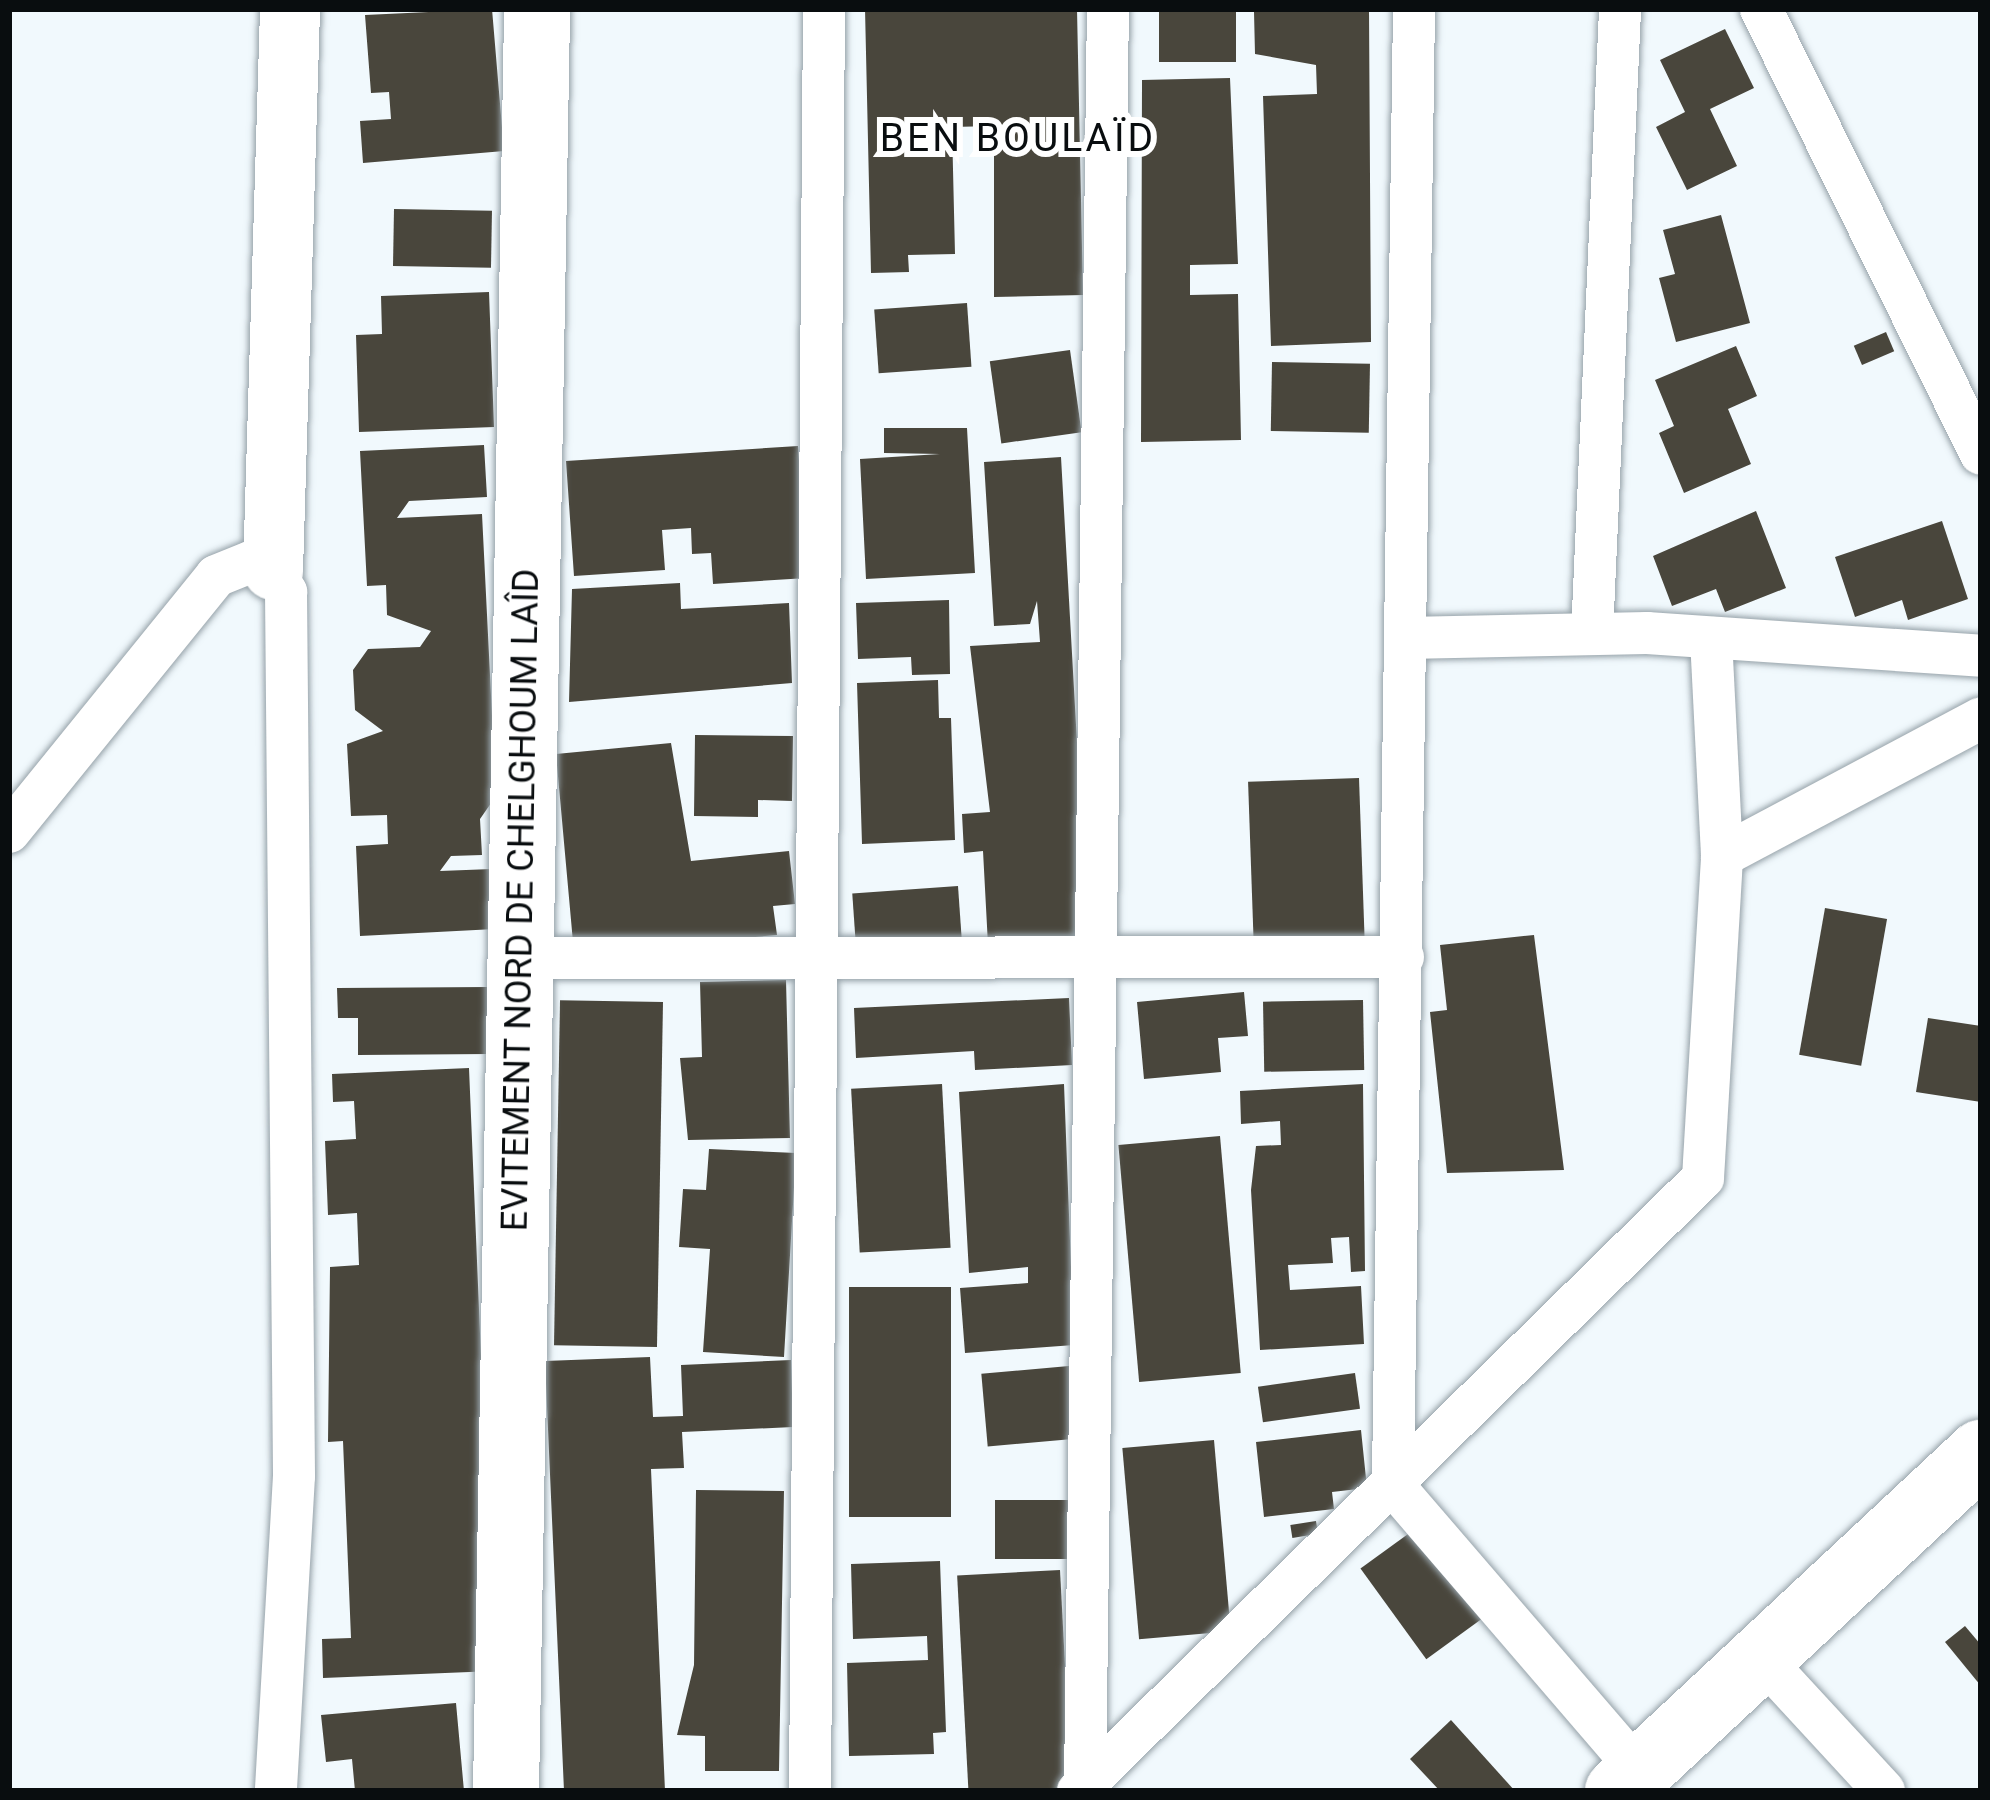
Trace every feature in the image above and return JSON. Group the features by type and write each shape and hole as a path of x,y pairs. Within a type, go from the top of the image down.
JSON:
{"main road":[{"name":"EVITEMENT NORD DE CHELGHOUM LAÎD","path":"506,1791 537,9"},
{"path":"1640,1784 1981,1454"}],"street":[{"path":"276,1791 294,1476 286,592 273,570 290,9"},
{"path":"810,1791 812,958 824,9"},
{"path":"1082,1788 1108,9"},
{"path":"1414,9 1393,1485 1640,1784"},
{"path":"1592,634 1620,9"},
{"path":"1761,9 1981,454"},
{"path":"9,832 216,576 250,562 273,570"},
{"path":"1406,638 1592,634 1981,656"},
{"path":"1082,1788 1703,1178 1722,856 1711,638"},
{"path":"1722,856 1981,718"},
{"path":"520,958 1094,963 1403,957"},
{"path":"1755,1673 1884,1791"}],"building":[{"path":"492,9 504,151 363,163 360,121 391,119 389,92 371,93 365,15"},
{"path":"865,9 1077,9 1083,295 994,297 994,126 952,127 955,254 908,255 909,272 871,273"},
{"path":"1159,9 1236,9 1236,62 1159,62"},
{"path":"1369,9 1371,342 1271,346 1263,96 1317,94 1316,65 1255,54 1254,12"},
{"path":"1725,29 1754,88 1710,109 1737,166 1687,190 1656,127 1685,112 1660,60"},
{"path":"1230,78 1238,264 1190,265 1190,295 1238,294 1241,440 1141,442 1142,80"},
{"path":"394,209 492,211 491,268 393,266"},
{"path":"1721,215 1750,323 1676,342 1659,278 1675,274 1663,230"},
{"path":"489,292 494,427 359,432 356,335 382,334 381,296"},
{"path":"967,303 971,367 879,373 874,309"},
{"path":"1886,332 1894,351 1862,365 1854,346"},
{"path":"1736,346 1757,396 1728,409 1751,464 1684,493 1659,433 1674,426 1655,380"},
{"path":"1070,350 1082,432 1001,443 990,361"},
{"path":"1272,362 1370,364 1369,433 1271,431"},
{"path":"884,428 967,428 975,573 866,579 860,459 940,454 884,453"},
{"path":"484,445 487,497 409,501 397,518 482,514 496,796 480,819 482,855 451,856 440,871 492,869 495,929 360,936 356,846 388,844 387,815 351,816 347,744 383,731 355,710 353,670 368,649 420,647 431,631 387,615 386,585 367,586 360,451"},
{"path":"798,446 807,578 713,584 711,553 692,554 691,528 662,530 665,570 574,576 566,461"},
{"path":"1061,457 1088,939 988,945 983,851 964,853 962,814 990,812 970,646 1040,642 1037,601 1030,624 994,626 984,462"},
{"path":"1756,511 1786,588 1725,612 1716,589 1672,606 1653,556"},
{"path":"1942,521 1968,599 1908,620 1902,600 1855,617 1835,557"},
{"path":"680,583 681,609 789,603 792,683 569,702 572,589"},
{"path":"949,600 950,674 912,675 911,657 858,659 856,603"},
{"path":"938,680 939,718 951,718 955,840 862,844 857,683"},
{"path":"695,735 793,736 792,801 758,800 758,817 694,816"},
{"path":"671,743 691,861 789,851 795,904 773,906 777,935 574,953 556,754"},
{"path":"1359,778 1365,957 1254,961 1248,782"},
{"path":"958,886 963,962 858,969 852,893"},
{"path":"1825,908 1887,919 1861,1066 1799,1055"},
{"path":"1534,935 1564,1170 1447,1173 1430,1012 1447,1010 1440,945"},
{"path":"786,980 790,1138 688,1140 680,1058 702,1057 700,982"},
{"path":"489,987 489,1054 358,1055 358,1018 338,1018 337,988"},
{"path":"1244,992 1248,1036 1218,1038 1221,1072 1144,1079 1137,1002"},
{"path":"1069,998 1072,1065 975,1070 974,1051 856,1058 854,1008"},
{"path":"560,1000 663,1002 657,1347 554,1345"},
{"path":"1363,1000 1364,1070 1264,1072 1263,1002"},
{"path":"1928,1018 1981,1026 1981,1102 1916,1092"},
{"path":"469,1068 494,1671 323,1678 322,1639 351,1638 343,1441 328,1442 330,1267 359,1265 357,1213 328,1215 325,1141 356,1139 354,1101 333,1102 332,1074"},
{"path":"942,1084 951,1248 860,1253 851,1089"},
{"path":"1064,1084 1074,1345 965,1353 960,1288 1028,1283 1028,1267 969,1273 959,1092"},
{"path":"1363,1084 1365,1271 1351,1272 1349,1237 1331,1238 1333,1263 1288,1265 1290,1290 1361,1286 1364,1344 1260,1350 1251,1190 1256,1146 1281,1145 1280,1121 1241,1124 1240,1091"},
{"path":"1220,1136 1241,1373 1139,1382 1118,1145"},
{"path":"709,1149 796,1153 784,1357 703,1352 710,1249 679,1247 683,1189 706,1190"},
{"path":"849,1287 951,1287 951,1517 849,1517"},
{"path":"650,1357 653,1417 683,1416 681,1365 791,1360 793,1427 682,1432 684,1468 651,1469 665,1791 564,1791 545,1361"},
{"path":"1069,1366 1075,1439 988,1446 981,1374"},
{"path":"1355,1373 1360,1409 1263,1422 1258,1387"},
{"path":"1361,1430 1367,1488 1332,1492 1334,1509 1264,1517 1256,1442"},
{"path":"1214,1440 1231,1631 1139,1639 1122,1448"},
{"path":"696,1490 784,1491 779,1771 705,1771 705,1736 677,1735 694,1665"},
{"path":"995,1500 1074,1500 1074,1559 995,1559"},
{"path":"1316,1521 1318,1534 1292,1538 1290,1525"},
{"path":"1426,1521 1492,1612 1426,1659 1360,1569"},
{"path":"940,1561 946,1732 933,1733 934,1754 849,1756 847,1663 928,1660 927,1636 853,1639 851,1564"},
{"path":"1060,1570 1072,1791 968,1791 957,1575"},
{"path":"1965,1626 1981,1645 1981,1686 1945,1642"},
{"path":"456,1703 464,1791 355,1791 352,1759 326,1762 321,1715"},
{"path":"1451,1720 1515,1791 1440,1791 1410,1759"}],"district":[{"name":"BEN BOULAÏD","path":"1018,138"}]}
